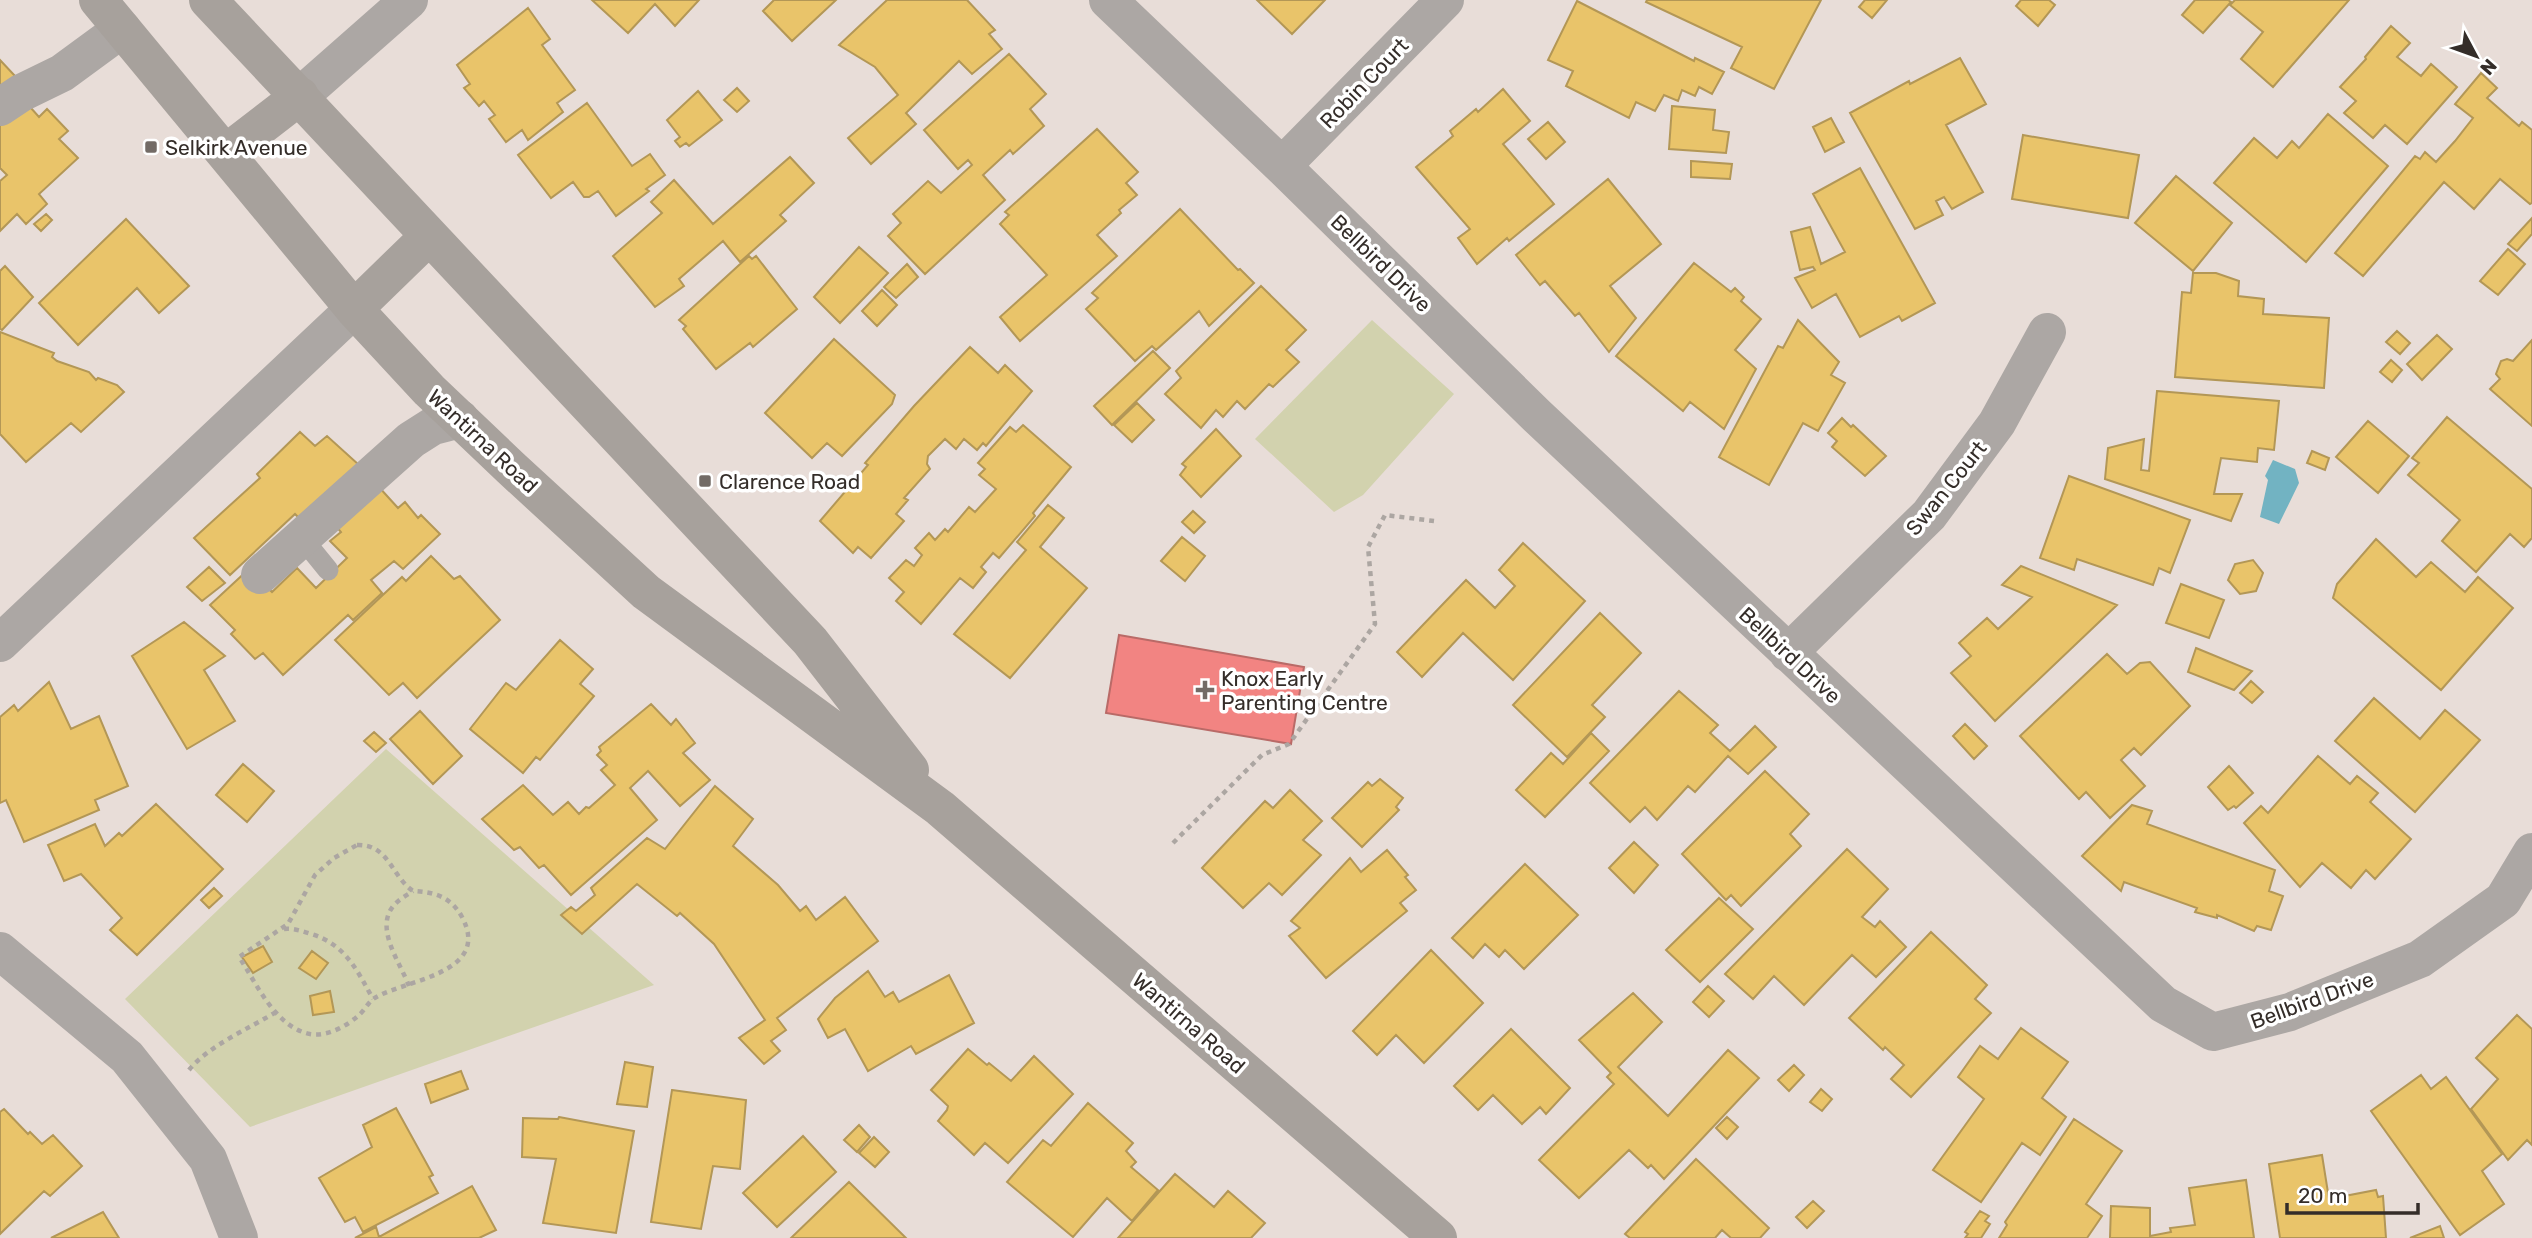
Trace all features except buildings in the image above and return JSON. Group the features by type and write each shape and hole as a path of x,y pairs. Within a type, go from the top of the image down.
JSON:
{"main road":[{"name":"Wantirna Road","path":"98,0 354,310 429,390 646,592 940,808 1438,1238"},
{"name":"Wantirna Road","path":"208,0 810,641 940,808"},
{"path":"226,153 300,96"},
{"path":"354,310 428,237"}],"street":[{"path":"300,96 409,0"},
{"name":"Bellbird Drive","path":"1108,0 1546,424 2163,1004 2213,1032 2290,1012 2420,959 2503,900 2532,852"},
{"name":"Robin Court","path":"1282,166 1445,0"},
{"path":"0,107 62,73 122,29"},
{"path":"0,643 354,310"},
{"name":"Swan Court","path":"1788,653 1929,515 1997,423 2047,332"},
{"path":"260,575 411,440 433,426 460,419"},
{"path":"0,951 127,1057 208,1159 239,1238"}],"lane":[{"path":"302,538 328,570"}],"path":[{"path":"1173,843 1262,755 1289,744 1375,624 1368,547 1385,515 1434,522"},
{"path":"409,986 388,939 388,914 395,904 413,891 430,892 453,904 466,925 467,945 462,956 441,974 409,986 373,999 359,1016 335,1031 313,1035 292,1026 276,1012 239,957 282,929 291,920 315,875 334,858 357,845 368,845 377,849 413,891"},
{"path":"282,929 290,928 315,935 338,948 357,968 373,999"},
{"path":"184,1076 195,1062 212,1050 276,1012"}],"green space":[{"path":"1372,320 1454,394 1363,495 1334,512 1255,439"},
{"path":"386,749 654,985 250,1127 125,999"}],"water":[{"path":"2273,460 2295,469 2299,483 2279,524 2260,517 2268,480 2265,476"}],"place":[{"name":"Selkirk Avenue","path":"151,147"},
{"name":"Clarence Road","path":"705,481"},
{"name":"Knox Early Parenting Centre","path":"1205,690"}]}
